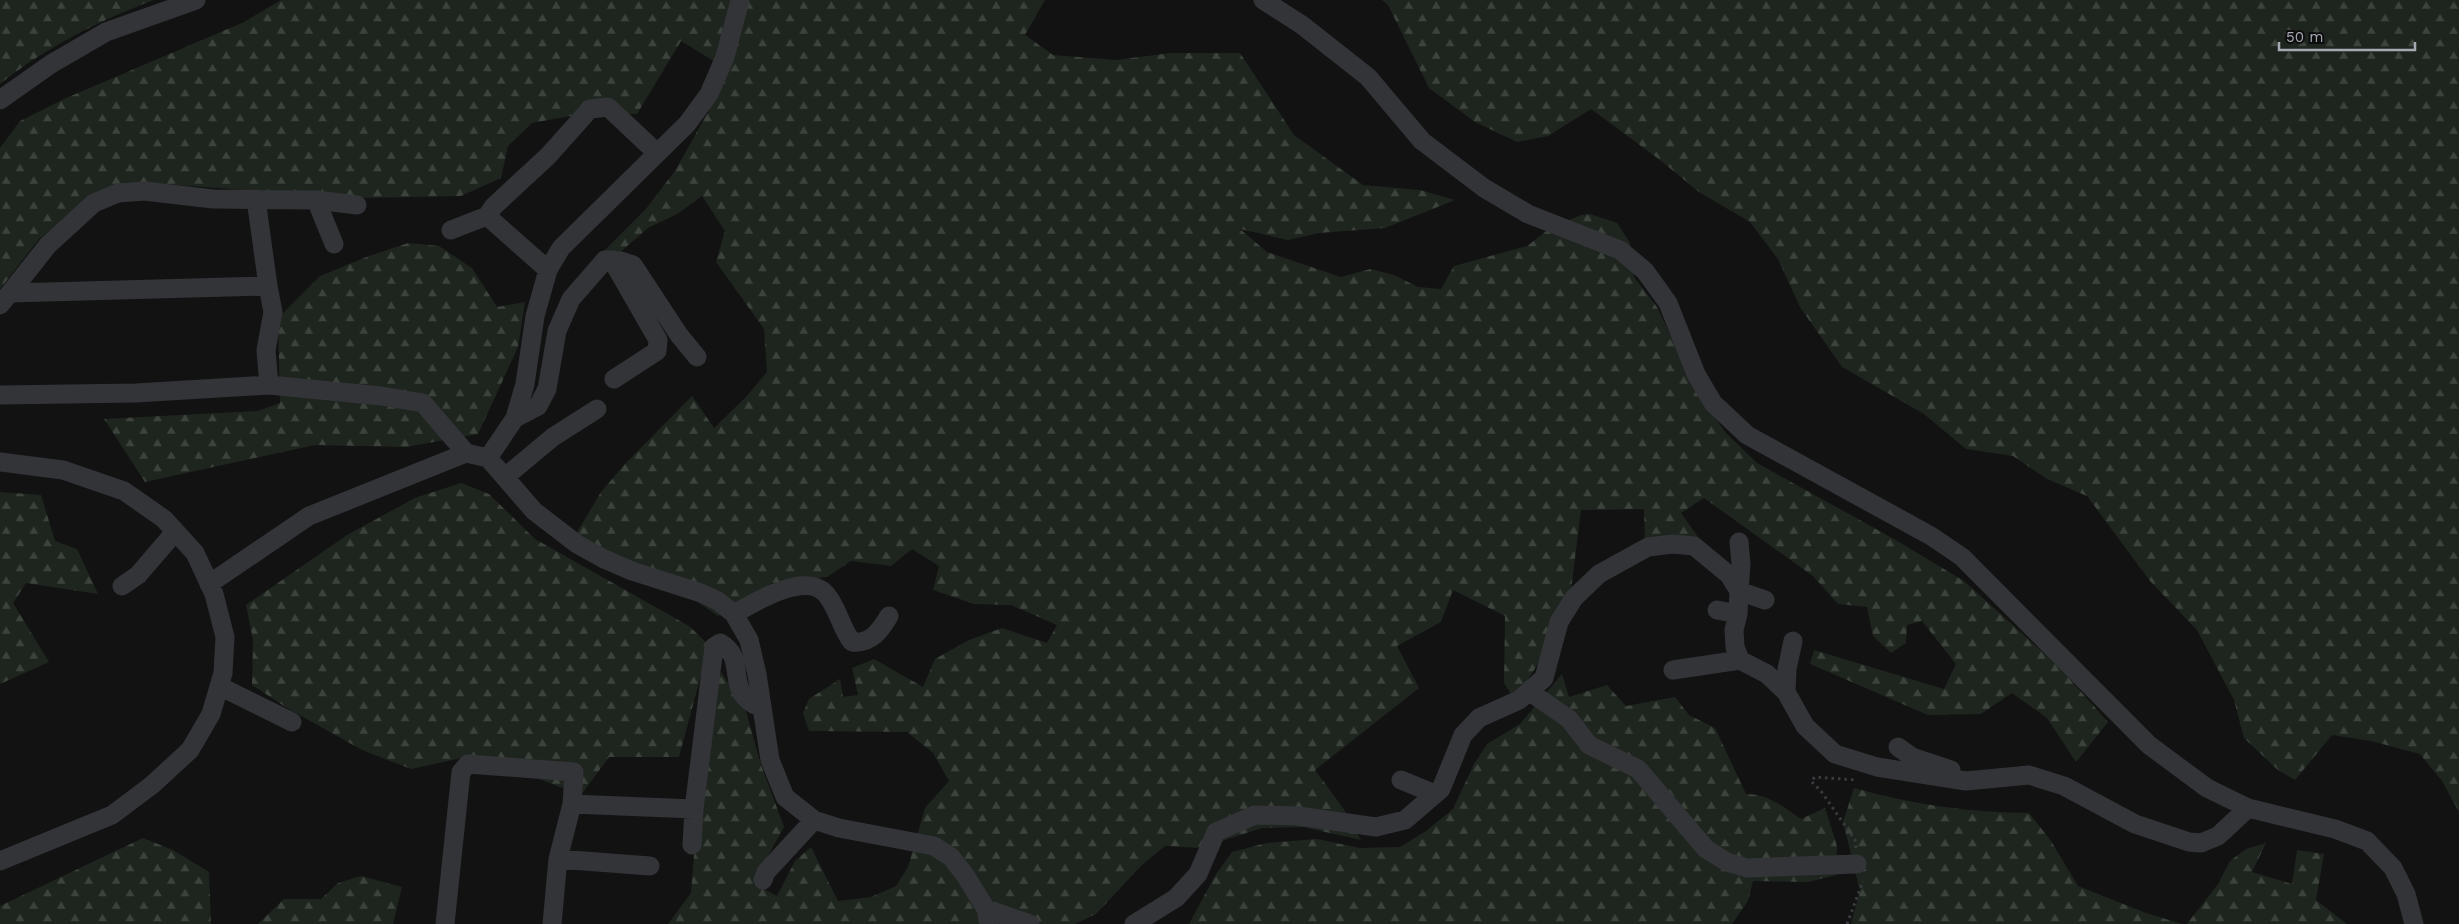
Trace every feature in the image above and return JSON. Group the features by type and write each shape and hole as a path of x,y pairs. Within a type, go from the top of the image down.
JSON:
{"street":[{"path":"0,100 51,64 106,32 196,0"},
{"path":"488,458 515,418 525,384 536,316 548,270 562,248 686,124 709,94 725,57 740,0"},
{"path":"1262,0 1302,25 1368,77 1422,141 1484,188 1528,214 1620,250 1633,261 1645,272 1668,303 1696,374 1713,403 1747,435 1932,536 1962,558 2149,745 2207,788 2248,808 2335,829 2367,842 2393,868 2406,894 2414,924"},
{"path":"451,230 487,216 494,206 548,156 590,109 608,106 658,152"},
{"path":"5,299 48,245 94,203 118,193 144,190 213,199 316,200 357,205"},
{"path":"256,199 273,312 266,350 269,385"},
{"path":"316,200 334,244"},
{"path":"487,216 548,270"},
{"path":"515,418 538,406 547,389 557,331 571,298 605,260 634,265 679,335 697,358"},
{"path":"612,260 658,340 657,352 614,379"},
{"path":"5,299 268,286"},
{"path":"0,395 136,393 269,385 381,396 423,403 466,452 488,458 534,511 577,544 604,560 701,593 718,602 734,614 749,640 758,674 770,760 785,797 814,820 839,828 934,846 952,857 988,916 1030,924"},
{"path":"505,477 553,437 597,409"},
{"path":"209,584 309,516 466,452"},
{"path":"0,462 63,470 124,491 164,519 194,553 214,594 225,637 223,673 211,714 190,750 152,785 112,815 0,861"},
{"path":"122,586 138,575 175,532"},
{"path":"1739,542 1741,564 1734,647 1740,660"},
{"path":"1134,924 1176,898 1198,874 1216,832 1255,814 1298,816 1376,827 1404,820 1441,789 1463,735 1479,718 1519,700 1544,678 1559,622 1574,598 1599,574 1628,556 1648,547 1673,544 1694,546 1729,575 1739,590 1765,600"},
{"path":"734,614 767,594 809,586 818,588 826,594 852,642 861,643 870,639 880,631 889,616"},
{"path":"1717,610 1738,614"},
{"path":"1786,692 1787,669 1793,641"},
{"path":"692,845 694,809 714,647 720,643 728,647 733,654 742,696 749,704 762,708"},
{"path":"1673,670 1740,660 1766,674 1786,692 1805,726 1835,754 1877,767 1966,781 2029,775 2064,786 2135,824 2189,842 2201,843 2218,836 2248,808"},
{"path":"219,686 292,722"},
{"path":"1530,692 1569,719 1589,745 1638,769 1706,849 1727,862 1747,868 1857,864"},
{"path":"1898,747 1912,757 1948,768 1966,781"},
{"path":"445,924 461,772 468,764 574,772 572,804 558,859 552,924"},
{"path":"1401,780 1435,794"},
{"path":"572,804 694,809"},
{"path":"763,880 766,872 814,820"},
{"path":"558,859 650,866"}],"path":[{"path":"1847,924 1863,880 1857,864 1855,840 1821,791 1811,781 1815,777 1852,781 1868,777 1877,767"}],"green space":[{"path":"0,0 154,0 113,16 74,36 35,58 0,84"},
{"path":"281,0 1045,0 1025,35 1053,55 1116,60 1171,53 1240,53 1294,135 1363,185 1420,190 1455,200 1385,228 1319,233 1288,240 1240,229 1267,252 1341,277 1370,269 1394,275 1418,287 1441,289 1454,266 1527,246 1549,229 1581,215 1590,214 1617,223 1630,243 1634,277 1657,307 1699,395 1726,433 1757,463 1894,539 1964,581 2057,665 2108,722 2076,762 2047,718 2012,693 1981,714 1928,715 1810,664 1814,650 1944,689 1956,664 1922,621 1907,625 1906,643 1891,653 1873,636 1867,607 1838,604 1813,576 1704,498 1681,513 1701,541 1645,542 1644,509 1581,510 1571,590 1546,651 1527,681 1511,694 1504,683 1505,616 1453,590 1441,622 1397,646 1419,688 1315,770 1343,808 1361,840 1303,827 1262,828 1200,848 1165,846 1141,866 1096,914 1075,924 668,924 691,893 706,708 721,672 746,711 760,762 784,827 753,883 777,896 795,861 811,847 838,901 871,897 896,886 908,867 925,808 949,781 933,753 907,732 809,731 803,713 809,699 840,679 843,697 858,695 852,668 874,659 923,687 935,659 969,640 1002,628 1047,643 1057,625 1011,605 974,604 933,590 939,566 912,549 891,566 851,561 827,577 772,583 718,616 653,571 596,559 576,534 601,492 625,464 692,396 714,428 746,397 767,372 764,329 716,262 725,231 702,196 677,214 648,228 587,281 604,251 645,210 675,171 713,103 722,66 681,41 637,114 587,113 532,123 508,146 501,178 461,196 358,198 148,183 88,200 39,239 0,289 0,148 20,121 64,99 244,22"},
{"path":"1382,0 2459,0 2459,812 2442,781 2420,754 2371,741 2332,735 2295,780 2278,770 2244,738 2234,700 2197,630 2150,581 2087,496 2047,479 2013,456 1966,449 1924,414 1842,367 1800,307 1778,259 1750,222 1699,192 1660,160 1591,109 1548,136 1517,142 1475,122 1429,88 1388,5"},
{"path":"408,243 439,246 472,268 497,307 525,302 518,347 478,434 406,447 315,445 145,482 104,419 258,411 280,403 278,318 320,276 369,256"},
{"path":"461,483 489,494 535,539 689,626 709,645 679,757 609,757 581,795 503,765 466,757 411,769 362,750 287,708 252,685 253,640 246,605 347,535 415,498"},
{"path":"0,492 41,495 55,541 77,549 98,594 26,583 13,603 49,662 0,684"},
{"path":"1562,674 1569,697 1607,685 1626,706 1675,697 1689,715 1715,728 1746,794 1769,799 1801,819 1825,808 1837,846 1836,875 1808,882 1753,881 1748,901 1732,924 1189,924 1216,874 1232,852 1266,843 1317,839 1360,848 1400,847 1426,831 1453,809 1474,764 1487,744 1520,724"},
{"path":"1854,788 1897,799 1941,806 2007,813 2029,813 2051,841 2078,886 2146,913 2182,924 1851,924 1860,891 1843,822"},
{"path":"143,838 173,850 209,872 211,924 0,924 0,906"},
{"path":"2266,843 2252,872 2292,884 2297,850 2324,854 2316,900 2347,924 2187,924 2218,884 2230,861 2246,849"},
{"path":"361,876 402,887 393,924 258,924 284,899 321,899 338,883"}]}
